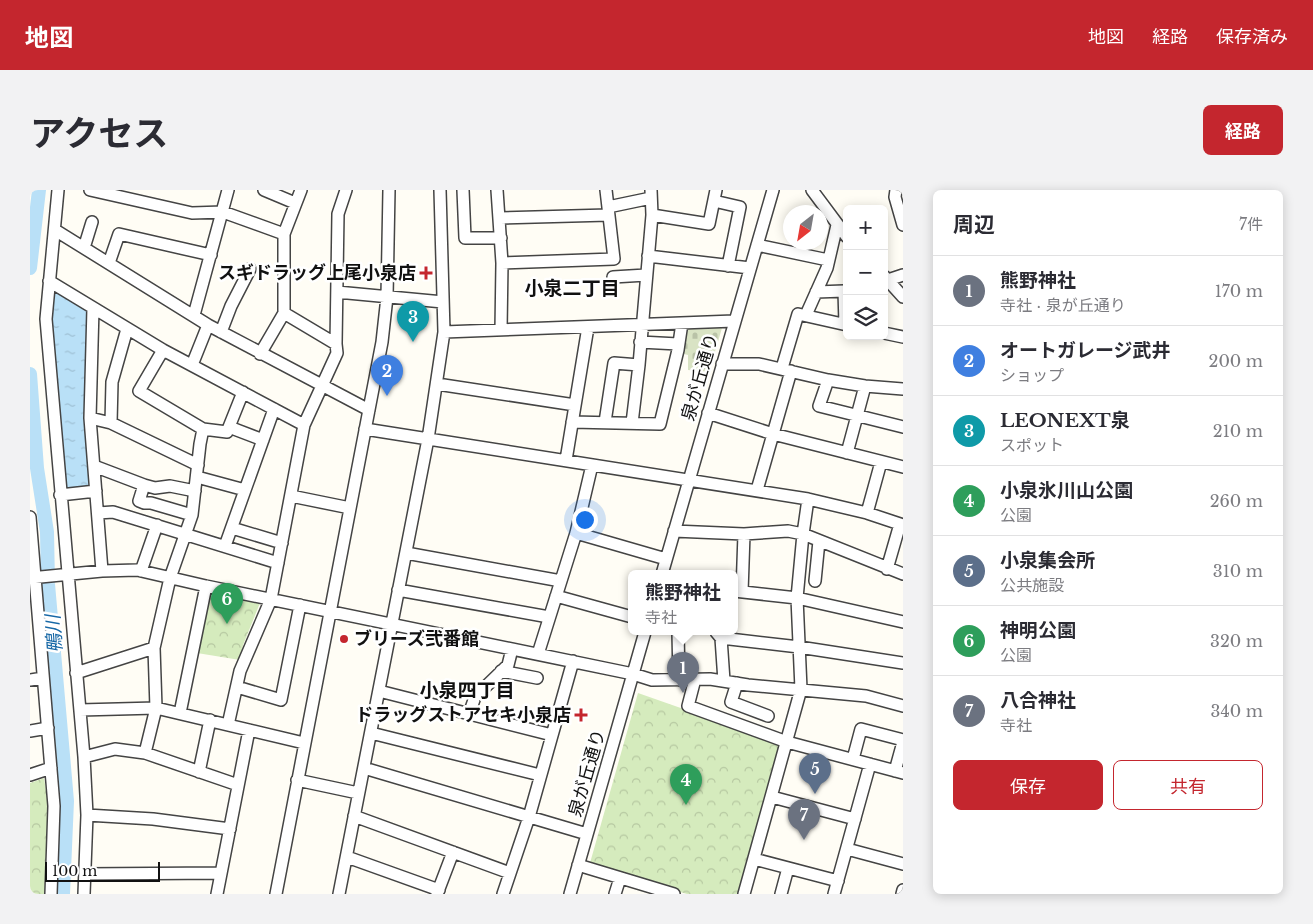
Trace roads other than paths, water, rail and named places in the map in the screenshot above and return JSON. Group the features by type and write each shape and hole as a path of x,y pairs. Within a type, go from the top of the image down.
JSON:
{"street":[{"path":"58,190 46,319 84,756 87,815 84,894"},
{"path":"90,190 192,213 223,212 284,234"},
{"path":"194,315 228,190"},
{"path":"264,190 295,202"},
{"path":"260,354 284,313 284,234 301,190"},
{"path":"228,725 240,671 271,600 304,425 337,353 338,214 346,190"},
{"path":"276,894 382,342 387,297 389,190"},
{"path":"339,894 428,439 437,384 444,332 440,190"},
{"path":"464,190 465,238 501,238"},
{"path":"497,190 502,263 501,330"},
{"path":"502,263 614,259 606,190"},
{"name":"泉が丘通り","path":"663,570 773,190"},
{"path":"812,190 843,232"},
{"path":"896,190 895,197 903,225"},
{"path":"500,218 608,211 651,194 652,216 632,423"},
{"path":"652,216 710,224 715,195 740,207 728,266"},
{"path":"84,248 92,222"},
{"path":"806,315 827,268 837,225"},
{"path":"55,230 208,325 369,410"},
{"path":"109,263 119,234 211,255"},
{"path":"757,244 828,260"},
{"path":"648,256 750,268"},
{"path":"221,332 250,269"},
{"path":"613,277 646,274"},
{"path":"888,278 903,275"},
{"path":"888,280 903,297"},
{"path":"49,281 163,350 304,425"},
{"path":"816,292 844,291 844,295"},
{"path":"337,292 443,302"},
{"path":"93,308 90,418 102,571"},
{"path":"284,313 336,344"},
{"path":"757,490 773,434 798,314 843,323"},
{"path":"444,332 734,321"},
{"path":"572,422 660,424 682,323"},
{"path":"192,365 208,325"},
{"path":"566,460 588,327"},
{"path":"111,423 112,382 127,328"},
{"path":"888,334 903,337"},
{"path":"640,342 678,344"},
{"path":"163,350 139,392 203,429 227,432 243,392"},
{"path":"606,422 614,363 639,365"},
{"path":"722,364 759,364 828,380 865,386 903,389"},
{"path":"828,380 819,406 903,427"},
{"path":"437,384 575,405"},
{"path":"847,453 865,386"},
{"path":"226,546 274,408"},
{"path":"708,412 773,434 903,467"},
{"path":"90,418 111,423 197,471 245,490"},
{"path":"229,427 263,440"},
{"path":"145,753 156,708 154,648 170,578 192,516 203,429"},
{"path":"365,429 757,490 808,499 867,513 901,524 887,569"},
{"path":"867,513 881,462"},
{"path":"538,654 576,533 592,465"},
{"path":"94,466 144,486 155,488 170,486 195,491"},
{"path":"144,486 139,501 144,503 150,502 192,516"},
{"path":"60,495 96,491"},
{"path":"291,496 350,508"},
{"path":"744,894 801,689 797,598 808,499"},
{"path":"98,513 114,512 278,563"},
{"path":"30,520 34,628 43,678 54,806 51,894"},
{"path":"141,571 157,525"},
{"path":"232,528 282,544"},
{"path":"674,531 744,534 788,532 803,534 903,574"},
{"path":"576,533 666,559"},
{"path":"744,534 738,592 797,598 903,622"},
{"path":"815,581 819,541"},
{"path":"406,553 561,581"},
{"path":"32,578 102,571 141,571 271,600 573,661 652,680 724,681 866,696 903,706"},
{"path":"180,713 206,586"},
{"path":"398,590 549,617"},
{"path":"556,596 628,616"},
{"path":"237,687 281,700 300,606"},
{"name":"泉が丘通り","path":"570,894 644,635"},
{"path":"678,635 679,680"},
{"path":"724,681 719,635 903,663"},
{"path":"76,673 154,648"},
{"path":"469,714 474,697 508,665 512,649"},
{"path":"503,894 528,817 573,661"},
{"path":"502,671 537,678"},
{"path":"30,680 43,678"},
{"path":"695,680 688,706 787,742 899,772 903,741 861,729 853,759"},
{"path":"737,683 731,702 768,716"},
{"path":"379,691 552,735"},
{"path":"80,710 156,708 304,743"},
{"path":"199,772 210,720"},
{"path":"30,730 48,728"},
{"path":"217,894 249,730"},
{"path":"371,733 540,775"},
{"path":"84,756 115,750 145,753 238,785"},
{"path":"834,894 870,764"},
{"path":"30,775 51,768"},
{"path":"364,768 588,834"},
{"path":"297,780 358,793"},
{"path":"772,797 854,819"},
{"path":"87,815 153,819 230,829"},
{"path":"354,816 510,873"},
{"path":"846,849 903,864"},
{"path":"346,857 438,892 453,852"},
{"path":"754,859 838,881"},
{"path":"578,865 656,891 674,894"},
{"path":"781,894 788,868"},
{"path":"85,874 221,873"},
{"path":"615,894 620,878"},
{"path":"902,894 903,890"}],"water":[{"path":"55,288 88,309 92,488 64,491 49,319 51,290"}],"waterway":[{"name":"鴨川","path":"30,268 39,190"},
{"name":"鴨川","path":"30,374 37,468 47,532 48,584 67,801 63,894"}],"place":[{"name":"スギドラッグ上尾小泉店","path":"426,273"},
{"name":"LEONEXT泉","path":"413,342"},
{"name":"オートガレージ武井","path":"387,396"},
{"name":"神明公園","path":"227,624"},
{"name":"ブリーズ弐番館","path":"344,639"},
{"name":"熊野神社","path":"683,693"},
{"name":"ドラッグストアセキ小泉店","path":"581,715"},
{"name":"小泉集会所","path":"815,794"},
{"name":"小泉氷川山公園","path":"686,805"},
{"name":"八合神社","path":"804,840"}],"district":[{"name":"小泉二丁目","path":"572,288"},
{"name":"小泉四丁目","path":"467,690"}]}
